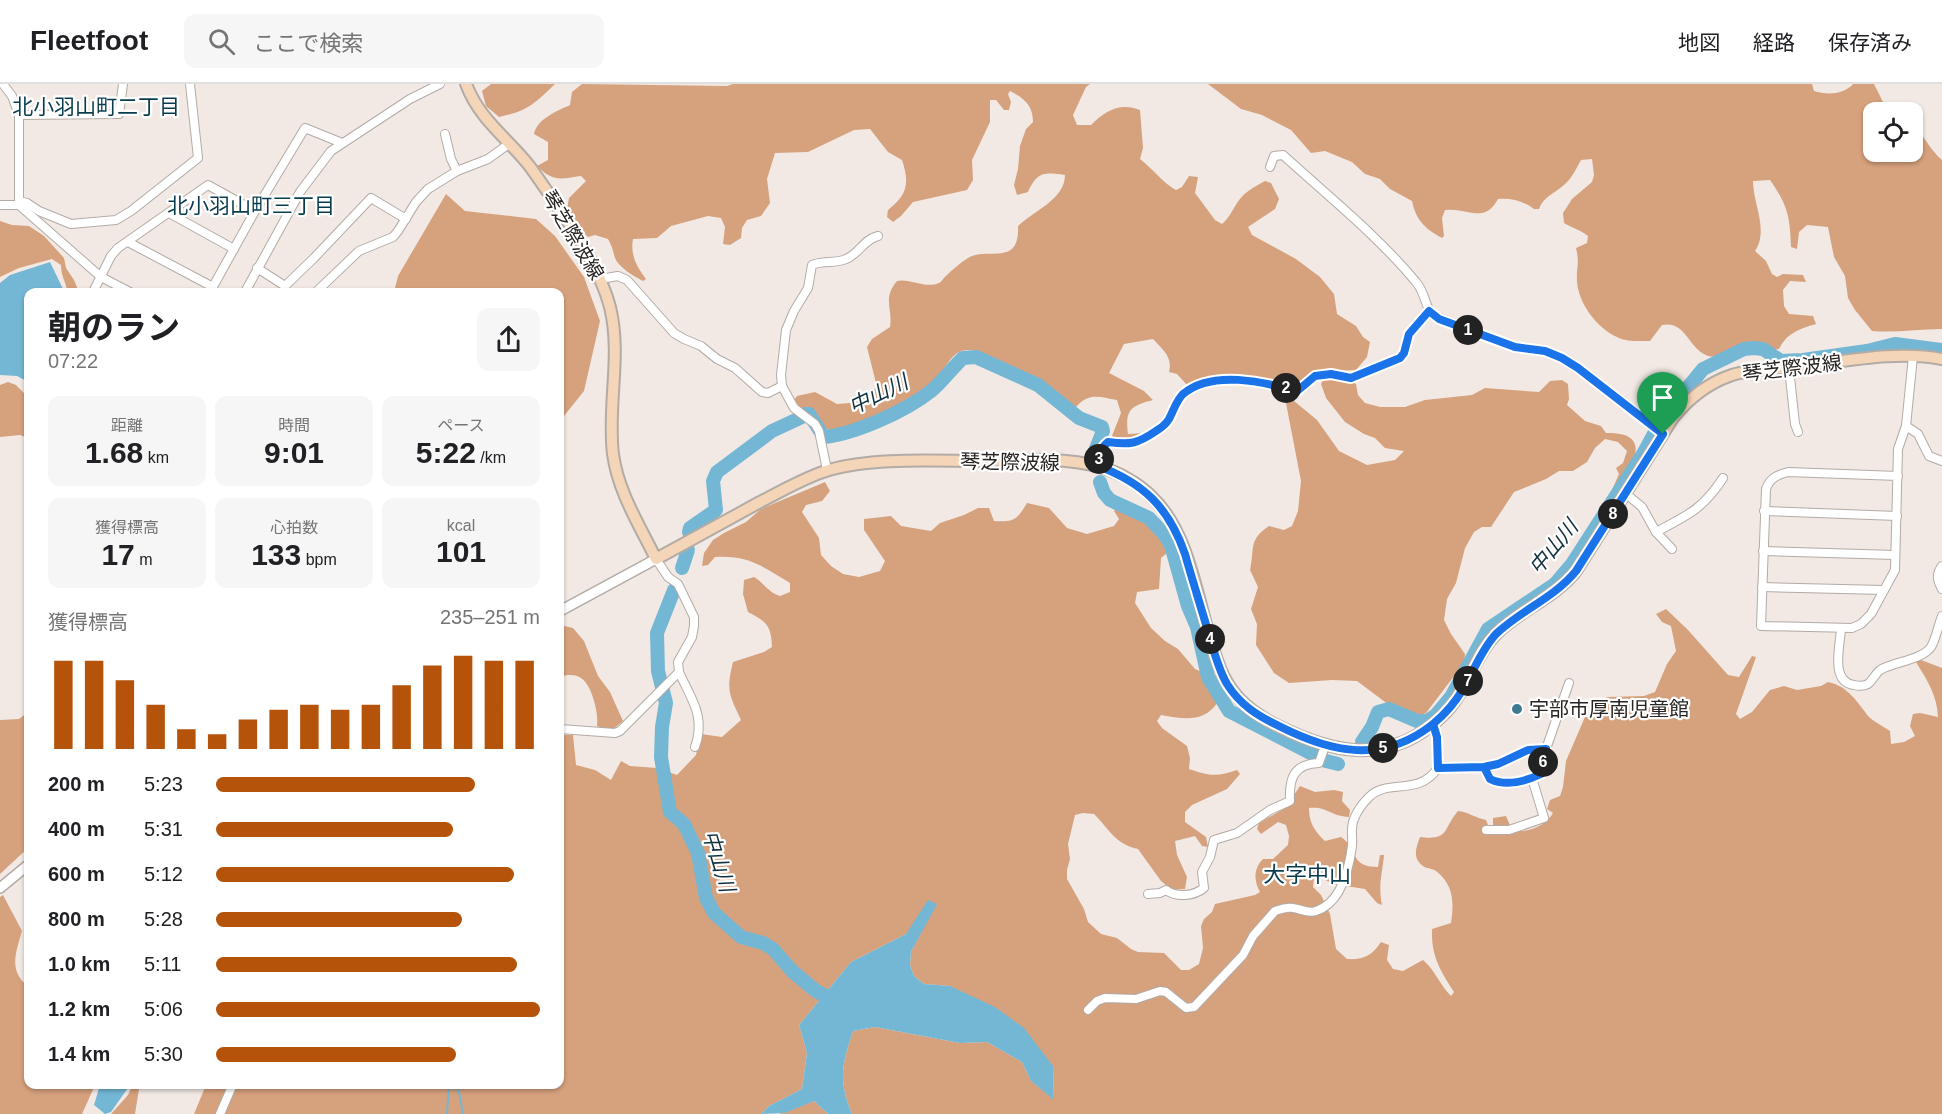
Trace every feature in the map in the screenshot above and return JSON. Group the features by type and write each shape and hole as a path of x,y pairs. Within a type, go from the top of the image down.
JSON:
{"main road":[{"name":"琴芝際波線","path":"466,84 481,113 510,143 545,188 600,279 609,306 615,337 612,436 615,465 622,491 656,559 781,491 827,470 885,463 942,461 1044,461 1098,466 1122,476 1143,489 1160,506 1171,522 1185,554 1222,673 1236,696 1253,712 1266,720 1325,746 1351,750 1386,747 1407,740 1444,715 1458,698 1482,654 1496,634 1557,591 1570,579 1626,493 1658,431 1680,409 1710,385 1734,375 1789,368 1913,356 1942,359"}],"street":[{"path":"3,84 12,96 18,115 19,203 101,278 122,288"},
{"path":"18,115 119,114 123,84"},
{"path":"0,205 27,203 39,211 72,224 116,220 131,211 198,158 189,84"},
{"path":"247,288 300,192 323,161 342,143 384,118 410,99 440,84"},
{"path":"213,288 255,211 305,128 342,143"},
{"path":"445,134 447,149 457,171"},
{"path":"320,288 359,251 393,237 416,202 428,189 457,171 488,159 510,143"},
{"path":"1270,167 1274,156 1283,155 1411,276 1424,295 1429,311 1439,319 1515,347 1545,351 1562,358 1639,414 1658,431"},
{"path":"95,288 111,256 118,248 208,185 255,211"},
{"path":"257,268 285,285 371,198 406,219"},
{"path":"168,213 234,249"},
{"path":"827,470 819,431 815,424 794,408 782,386 786,330 808,288 812,265 847,259 872,238 878,236"},
{"path":"128,242 208,288"},
{"path":"600,279 618,276 627,280 674,333 701,346 717,359 735,368 762,392 768,393 782,386"},
{"path":"1098,466 1105,444 1141,441 1168,421 1178,400 1196,386 1216,381 1257,381 1296,392 1315,376 1323,374 1351,378 1400,358 1404,353 1409,334 1429,311"},
{"path":"1898,476 1788,472 1772,479 1766,489 1764,511 1761,626 1852,628 1861,624 1870,614 1884,590 1895,570 1898,476 1898,449 1906,426 1913,356"},
{"path":"1789,368 1795,424 1798,432"},
{"path":"1906,426 1918,435 1929,456 1942,461"},
{"path":"1656,532 1700,508 1724,478"},
{"path":"1626,493 1642,507 1656,532 1672,549"},
{"path":"1764,511 1897,516"},
{"path":"1763,551 1895,555"},
{"path":"564,609 656,559 669,577 678,584 694,617 692,638 678,662 679,672 698,711 698,738 695,747"},
{"path":"1942,566 1937,574 1942,590"},
{"path":"1762,587 1884,590"},
{"path":"1840,629 1838,652 1841,677 1844,682 1854,686 1864,686 1884,668 1928,650 1932,646 1942,616"},
{"path":"564,729 615,733 621,731 679,672"},
{"path":"1484,767 1490,779 1504,784 1541,774 1546,749 1569,684"},
{"path":"1088,1010 1097,1001 1105,998 1136,999 1160,991 1166,992 1186,1008 1194,1008 1243,955 1253,936 1275,911 1294,908 1309,912 1316,911 1329,902 1347,875 1353,820 1361,806 1371,795 1382,788 1400,788 1428,779 1438,768 1437,737 1433,724"},
{"path":"1148,894 1166,890 1179,896 1201,891 1204,888 1203,868 1210,857 1214,840 1237,833 1270,810 1290,801 1289,783 1304,765 1319,762 1325,746"},
{"path":"1438,768 1484,767 1498,764 1528,750 1546,749"},
{"path":"1486,830 1509,830 1544,818 1532,778"},
{"path":"0,888 24,868"},
{"path":"220,1114 231,1089"}],"shaded area":[{"path":"491,84 555,84 530,106 499,117 486,106 482,91"},
{"path":"582,84 727,86 733,84 1090,84 1086,87 1073,115 1077,125 1091,125 1113,109 1126,107 1140,110 1143,148 1140,159 1176,190 1182,187 1189,176 1198,177 1195,193 1215,220 1222,224 1246,193 1265,181 1271,183 1279,199 1275,209 1248,227 1252,235 1296,259 1320,277 1334,294 1337,314 1356,326 1363,337 1370,342 1367,357 1356,370 1317,373 1294,387 1240,380 1187,385 1177,374 1169,372 1170,362 1164,350 1153,339 1124,344 1109,373 1144,391 1153,400 1134,407 1127,419 1128,434 1145,433 1152,439 1135,447 1116,445 1112,436 1121,413 1117,400 1090,397 1076,407 1012,366 968,350 954,356 927,387 906,403 881,415 831,432 823,425 817,414 800,407 794,400 797,396 815,392 837,404 850,403 874,392 876,383 867,347 872,339 890,327 889,298 897,281 934,285 968,258 1008,251 1014,247 1018,226 1048,204 1060,191 1065,175 1046,174 1035,180 1028,192 1017,195 1014,185 1020,146 1026,129 1033,122 1033,116 1027,103 1010,91 1008,94 1011,102 1009,110 1004,110 996,100 990,100 990,122 972,160 973,180 967,190 913,202 893,222 887,217 888,210 903,194 906,176 902,160 888,152 870,129 854,130 808,152 775,153 767,179 770,203 761,216 747,220 742,228 741,238 730,245 723,244 725,227 721,218 708,216 671,226 657,238 633,239 633,256 646,279 643,281 620,265 608,239 595,235 588,237 567,209 569,198 586,181 581,176 552,177 537,166 548,160 548,142 534,134 536,129 548,116 570,105 572,92"},
{"path":"1208,84 1812,84 1814,91 1829,93 1840,92 1853,84 1874,84 1883,102 1863,102 1863,162 1923,162 1923,137 1942,160 1942,329 1872,331 1848,298 1845,276 1834,257 1828,227 1807,225 1799,232 1797,249 1791,247 1787,212 1770,180 1753,181 1761,226 1759,243 1755,251 1766,261 1772,274 1777,277 1783,274 1803,275 1806,282 1790,281 1783,290 1784,306 1789,314 1813,316 1816,324 1794,332 1779,349 1748,345 1715,356 1706,355 1700,351 1676,326 1662,325 1650,341 1621,339 1602,328 1590,314 1581,298 1578,289 1576,248 1587,243 1588,236 1564,223 1563,213 1572,199 1592,182 1594,175 1592,159 1581,160 1564,185 1546,198 1539,209 1517,201 1498,199 1493,207 1481,213 1445,210 1442,218 1444,236 1442,238 1422,223 1412,201 1390,189 1380,179 1365,174 1352,162 1325,151 1311,153 1291,130 1262,115 1241,109"},
{"path":"446,194 465,211 536,219 555,236 584,277 600,321 584,391 564,416 564,288 395,288 398,276"},
{"path":"0,221 12,225 29,226 44,236 64,258 66,268 77,288 66,288 61,265 52,259 19,268 0,277"},
{"path":"1324,378 1352,381 1356,384 1358,395 1365,403 1380,407 1405,407 1425,400 1472,395 1485,388 1539,392 1550,381 1562,380 1568,384 1567,405 1585,421 1601,426 1606,433 1622,434 1631,439 1635,445 1632,463 1615,493 1612,490 1619,474 1616,468 1623,463 1627,451 1618,442 1605,439 1595,448 1587,462 1573,471 1559,471 1514,492 1491,527 1482,527 1474,532 1465,548 1456,583 1447,599 1444,620 1465,654 1464,663 1426,713 1416,717 1389,705 1357,681 1289,683 1274,673 1256,645 1257,624 1251,609 1258,587 1250,570 1255,540 1269,526 1284,530 1292,526 1298,511 1301,481 1286,403 1288,396 1317,420 1339,451 1367,465 1395,460 1404,451 1385,448 1375,438 1345,422 1326,398 1321,384"},
{"path":"8,382 16,385 24,393 24,436 0,437 0,385"},
{"path":"825,482 830,491 822,501 806,505 802,512 819,538 821,555 843,574 859,577 880,571 885,561 864,530 864,519 891,516 901,526 931,531 940,523 978,508 989,508 994,521 1011,520 1027,503 1049,508 1067,528 1087,534 1114,526 1119,519 1114,511 1117,508 1148,524 1167,553 1161,558 1159,589 1137,592 1135,603 1151,628 1178,649 1195,669 1202,672 1218,702 1212,709 1200,716 1185,718 1161,715 1157,721 1162,728 1187,746 1190,758 1189,769 1213,775 1237,770 1240,774 1227,789 1192,805 1185,812 1185,822 1206,837 1208,847 1202,846 1195,836 1175,841 1177,855 1187,877 1185,889 1172,890 1161,881 1138,849 1118,840 1094,814 1083,813 1075,815 1068,844 1070,859 1067,879 1084,909 1088,922 1101,934 1117,938 1138,952 1164,953 1181,970 1189,970 1199,964 1203,948 1201,926 1215,904 1260,892 1256,879 1257,867 1263,859 1273,859 1288,845 1289,836 1286,825 1278,822 1261,834 1257,829 1259,823 1292,804 1294,795 1300,786 1315,792 1334,790 1343,792 1342,801 1350,810 1349,817 1320,808 1309,808 1313,826 1325,841 1341,837 1347,842 1358,861 1369,866 1378,867 1380,855 1384,855 1380,885 1382,905 1377,903 1365,889 1333,884 1320,877 1314,879 1313,887 1321,895 1330,914 1336,949 1347,959 1353,959 1371,954 1381,942 1389,945 1387,960 1393,969 1403,971 1423,960 1451,996 1454,992 1435,955 1432,929 1451,923 1451,895 1442,876 1426,868 1417,860 1416,849 1420,837 1430,838 1441,835 1458,811 1486,820 1488,825 1493,827 1493,818 1506,816 1512,830 1517,831 1529,830 1546,822 1553,813 1547,809 1550,800 1560,796 1566,761 1585,717 1595,717 1607,697 1644,696 1655,692 1667,664 1676,651 1671,626 1662,622 1656,614 1666,609 1728,675 1739,677 1752,656 1756,657 1736,714 1740,719 1752,712 1770,690 1784,686 1797,690 1821,686 1828,682 1847,691 1873,721 1890,731 1891,744 1904,742 1915,736 1910,726 1913,714 1920,713 1938,717 1934,695 1916,662 1921,660 1942,668 1942,1114 852,1114 843,1082 846,1053 853,1031 875,1027 960,1043 987,1042 1022,1062 1031,1081 1054,1099 1053,1066 950,986 924,984 914,976 910,965 911,952 921,933 906,934 851,962 799,1025 807,1053 802,1089 769,1106 761,1114 194,1114 204,1089 564,1089 564,735 573,735 576,765 595,770 611,780 621,761 630,766 657,768 677,775 696,755 701,734 722,737 741,720 729,686 733,662 772,647 767,625 748,612 743,594 744,580 754,577 780,596 790,592 790,583 763,567 737,558 715,557 708,565 702,566 704,553 713,540 746,522 761,509"},
{"path":"564,626 573,628 584,641 598,676 610,692 623,721 612,730 597,726 594,700 588,687 581,678 564,676"},
{"path":"24,715 24,852 0,874 0,720 19,719"},
{"path":"3,895 22,931 15,961 18,974 24,982 24,1089 93,1089 82,1114 0,1114 0,897"},
{"path":"131,1089 139,1089 135,1114 111,1114"},
{"path":"814,1101 828,1114 779,1114"}],"water":[{"path":"50,262 63,288 24,288 24,380 17,376 0,375 0,283 10,275"},
{"path":"928,900 937,904 911,952 910,965 914,976 924,984 950,986 995,1007 1024,1028 1053,1066 1054,1100 1031,1081 1022,1062 987,1042 960,1043 875,1027 853,1031 846,1053 843,1082 852,1114 828,1114 814,1101 785,1113 761,1114 769,1106 802,1089 807,1053 799,1025 851,962 906,934"},
{"path":"99,1089 127,1089 111,1112 105,1114 94,1105"}],"waterway":[{"name":"中山川","path":"1362,742 1378,712 1389,709 1417,721 1427,721 1436,715 1451,697 1488,629 1555,584 1572,564 1655,432 1703,369 1744,349 1754,348 1763,349 1781,361 1867,351 1895,344 1942,350"},
{"name":"中山川","path":"689,532 690,528 716,510 713,481 717,472 772,431 805,414 809,414 824,437 865,426 894,414 920,399 963,358 976,357 1038,385 1079,418 1102,427 1103,431 1095,451"},
{"name":"中山川","path":"1100,482 1104,493 1110,500 1149,518 1171,545 1188,606 1197,627 1208,677 1229,711 1326,761 1338,764"},
{"name":"中山川","path":"682,568 688,550"},
{"name":"中山川","path":"674,590 657,633 658,671 666,703 661,757 670,812 684,824 698,853 706,898 714,913 741,937 763,943 773,949 792,971 816,991 831,999 838,999"},
{"path":"447,1114 449,1089"},
{"path":"456,1089 463,1114"}],"place":[{"name":"宇部市厚南児童館","path":"1517,709"}],"district":[{"name":"北小羽山町二丁目","path":"96,106"},
{"name":"北小羽山町三丁目","path":"251,205"},
{"name":"大字中山","path":"1307,874"}],"route":[{"path":"1663,434 1562,358 1545,351 1515,347 1439,319 1429,311 1409,334 1409,341 1400,358 1351,378 1331,374 1315,376 1296,392 1257,381 1216,381 1196,386 1182,395 1168,421 1141,441 1105,444 1098,466 1122,476 1143,489 1168,516 1180,538 1222,673 1228,685 1244,705 1266,720 1299,736 1337,749 1364,750 1386,747 1407,740 1433,724 1437,737 1438,768 1484,767 1490,779 1504,784 1541,774 1546,749 1528,750 1498,764 1484,767 1438,768 1437,737 1433,724 1458,698 1482,654 1496,634 1562,587 1576,571 1663,434"}]}
